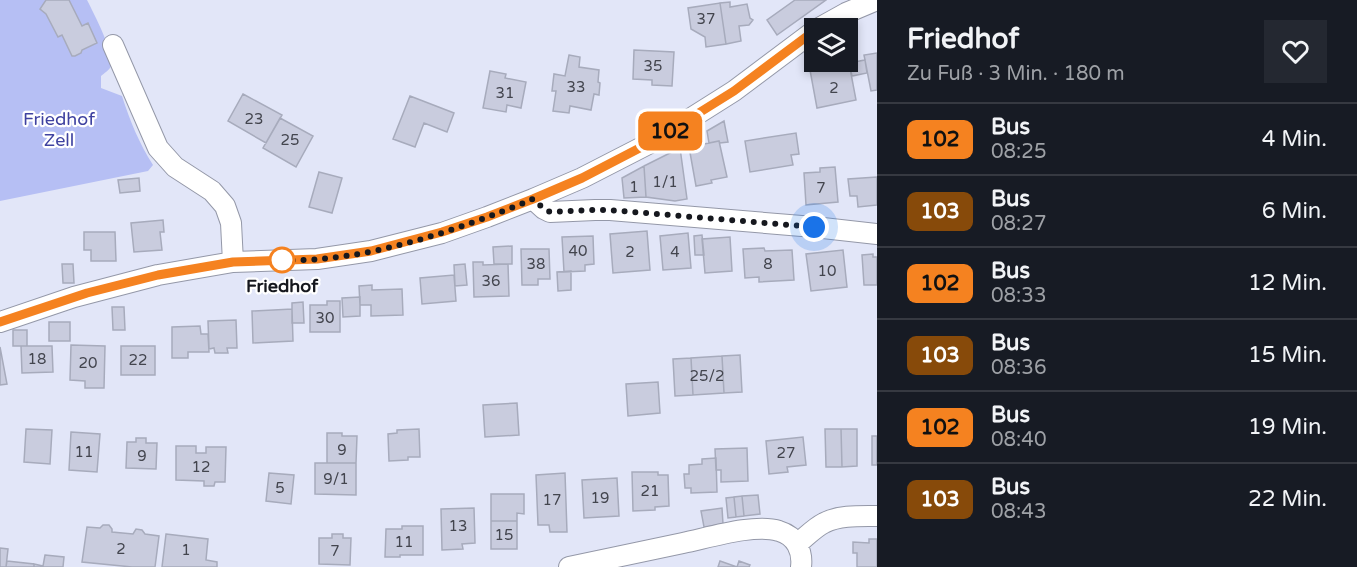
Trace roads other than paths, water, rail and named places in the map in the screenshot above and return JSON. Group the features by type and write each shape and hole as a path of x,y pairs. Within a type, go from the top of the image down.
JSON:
{"street":[{"path":"837,18 877,0"},
{"path":"0,322 74,297 158,275 233,262 317,259 371,251 442,232 533,199 629,154 672,130 739,87 804,38"},
{"path":"113,45 158,148 176,167 212,191 225,206 231,223 233,262"},
{"path":"533,199 544,209 553,212 619,211 877,234"},
{"path":"797,544 831,520 877,516"},
{"path":"569,567 755,529 782,531 791,538 797,544 801,554 801,567"}],"place":[{"name":"Friedhof","path":"282,260"}],"park label":[{"name":"Friedhof Zell","path":"59,129"}]}
